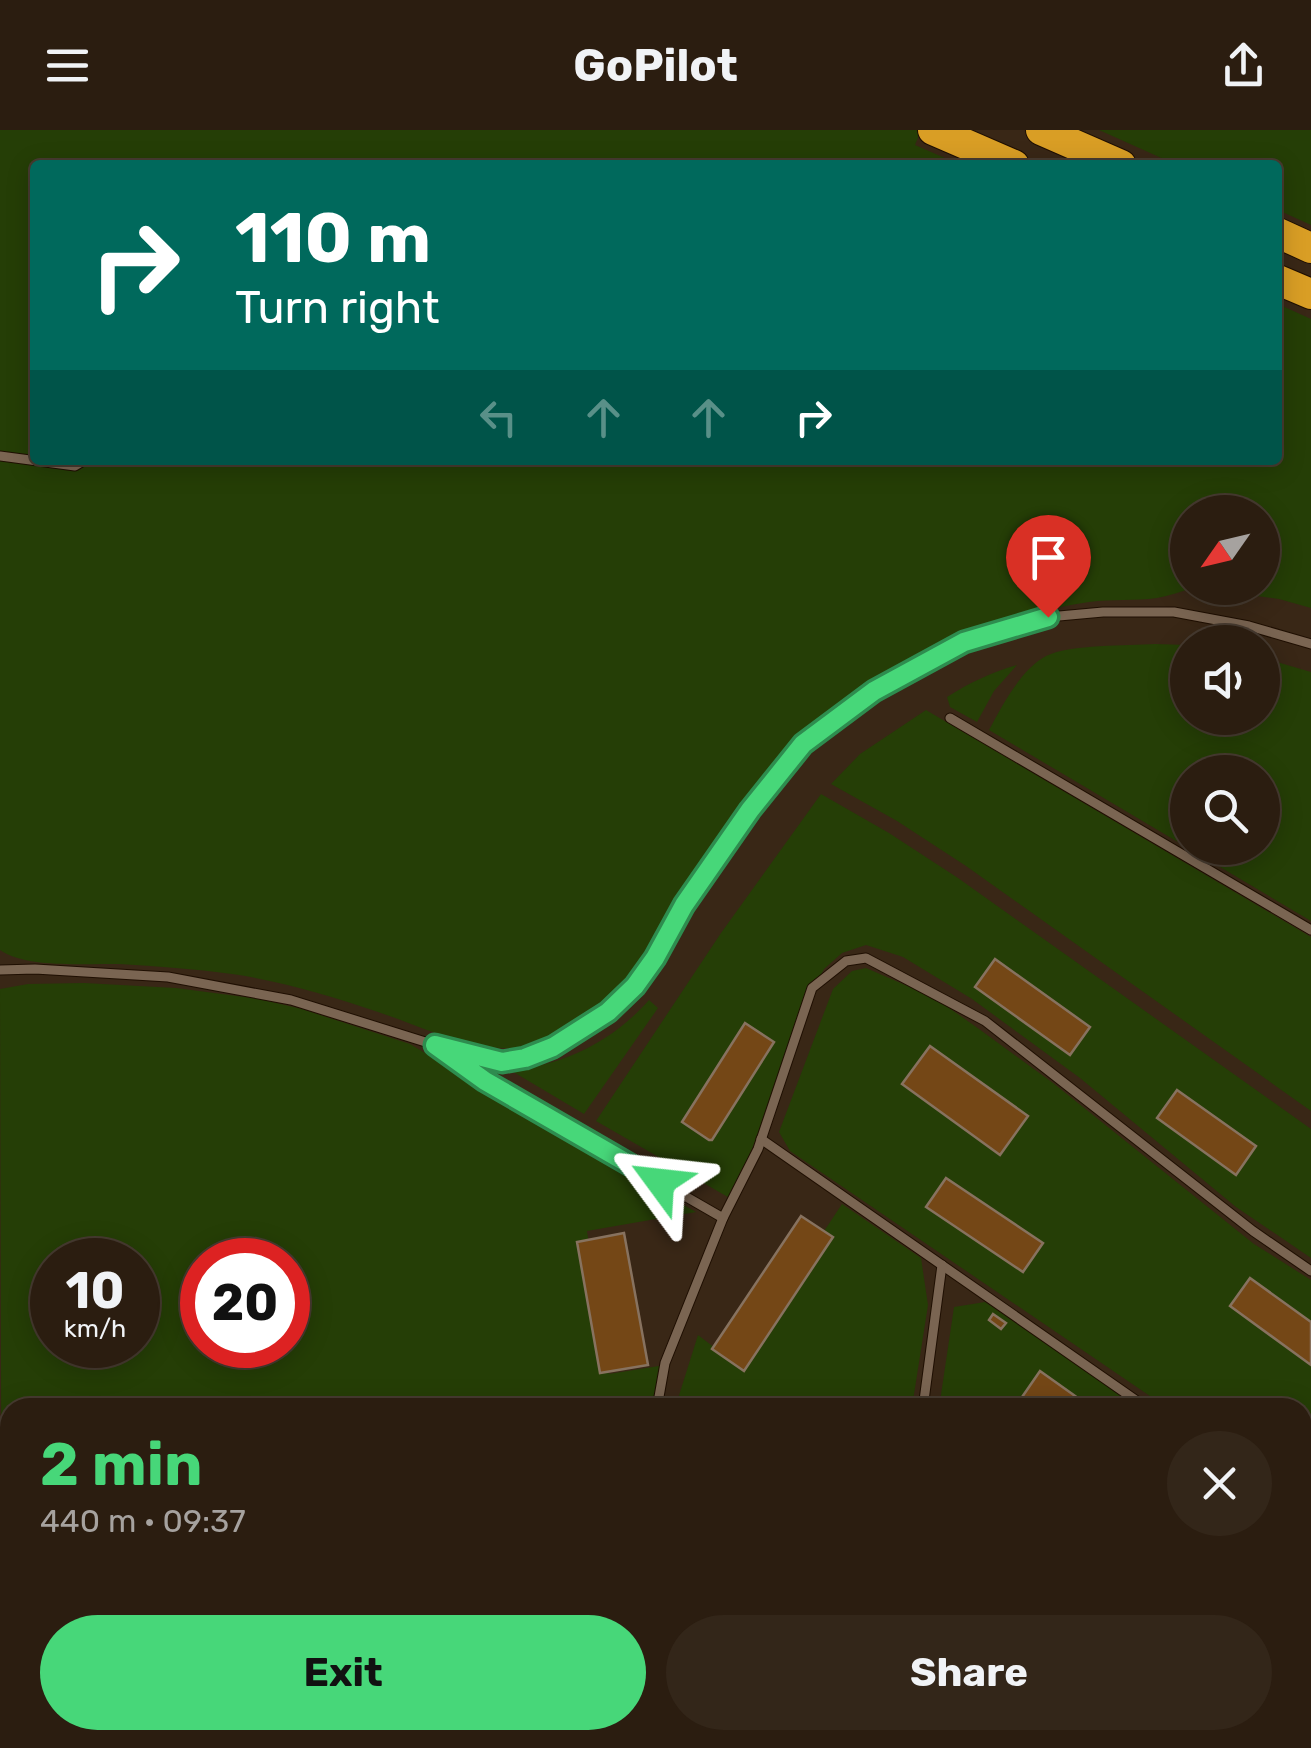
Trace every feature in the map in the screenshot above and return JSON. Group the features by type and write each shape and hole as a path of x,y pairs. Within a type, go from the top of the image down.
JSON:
{"highway":[{"path":"933,130 1002,160"},
{"path":"1040,130 1109,160"},
{"path":"1282,235 1311,248"},
{"path":"1282,282 1311,294"}],"lane":[{"path":"0,456 30,460"},
{"path":"0,970 168,977 291,1000 502,1062 525,1058 553,1047 608,1012 635,986 684,905 750,810 803,744 874,691 964,642 1048,617 1174,612 1249,626 1311,644"},
{"path":"950,718 1311,930"},
{"path":"659,1398 666,1363 724,1218 761,1139 812,988 846,962 866,958 985,1022 1253,1231 1311,1271"},
{"path":"435,1045 485,1081 724,1218"},
{"path":"761,1139 1133,1398"},
{"path":"924,1398 942,1265"}],"green space":[{"path":"0,130 921,130 915,145 950,160 30,160 30,465 1282,465 1282,306 1311,319 1311,608 1280,599 1280,495 1170,495 1170,594 1089,602 990,626 897,668 840,706 800,746 765,791 642,972 600,1016 584,1026 524,1047 487,1047 449,1038 342,1000 250,977 119,964 41,963 0,950"},
{"path":"1099,130 1311,130 1311,225 1282,212 1282,160 1166,160"},
{"path":"1170,645 1170,735 1280,735 1280,663 1311,672 1311,921 1217,865 1280,865 1280,755 1170,755 1170,837 989,730 1020,679 1037,662 1057,652 1084,647"},
{"path":"1017,665 994,691 977,722 950,707 947,697 981,678"},
{"path":"926,710 1170,854 1170,865 1189,865 1311,937 1311,1111 966,866 831,784 860,754"},
{"path":"821,794 958,878 1311,1129 1311,1258 1236,1207 1080,1078 972,999 903,957 866,945 842,953 824,969 807,1002 733,1200 596,1121 721,933"},
{"path":"866,968 935,998 1053,1083 1254,1244 1311,1280 1311,1398 1153,1398 790,1151 779,1132 833,989 852,971"},
{"path":"84,983 176,988 302,1009 410,1044 579,1149 696,1212 587,1231 609,1374 665,1365 657,1398 1,1398 0,989"},
{"path":"649,1000 658,1008 584,1114 510,1070 549,1063 586,1049 620,1028"},
{"path":"842,1204 921,1258 928,1305 913,1398 678,1398 698,1335 736,1364"},
{"path":"985,1302 1128,1398 940,1398 954,1307"}],"building":[{"path":"995,959 1090,1027 1070,1055 975,987"},
{"path":"745,1023 774,1042 709,1140 682,1122"},
{"path":"930,1046 1028,1116 1000,1155 902,1084"},
{"path":"1177,1090 1256,1146 1236,1175 1157,1118"},
{"path":"946,1178 1043,1243 1023,1272 926,1207"},
{"path":"801,1216 833,1237 744,1371 712,1349"},
{"path":"624,1233 648,1365 600,1373 577,1242"},
{"path":"1250,1278 1311,1322 1311,1365 1230,1306"},
{"path":"993,1314 1006,1323 1001,1329 989,1320"},
{"path":"1040,1371 1078,1398 1021,1398"}],"route":[{"path":"660,1182 485,1081 435,1045 502,1062 525,1058 553,1047 608,1012 635,986 684,905 750,810 803,744 874,691 964,642 1048,617"}]}
